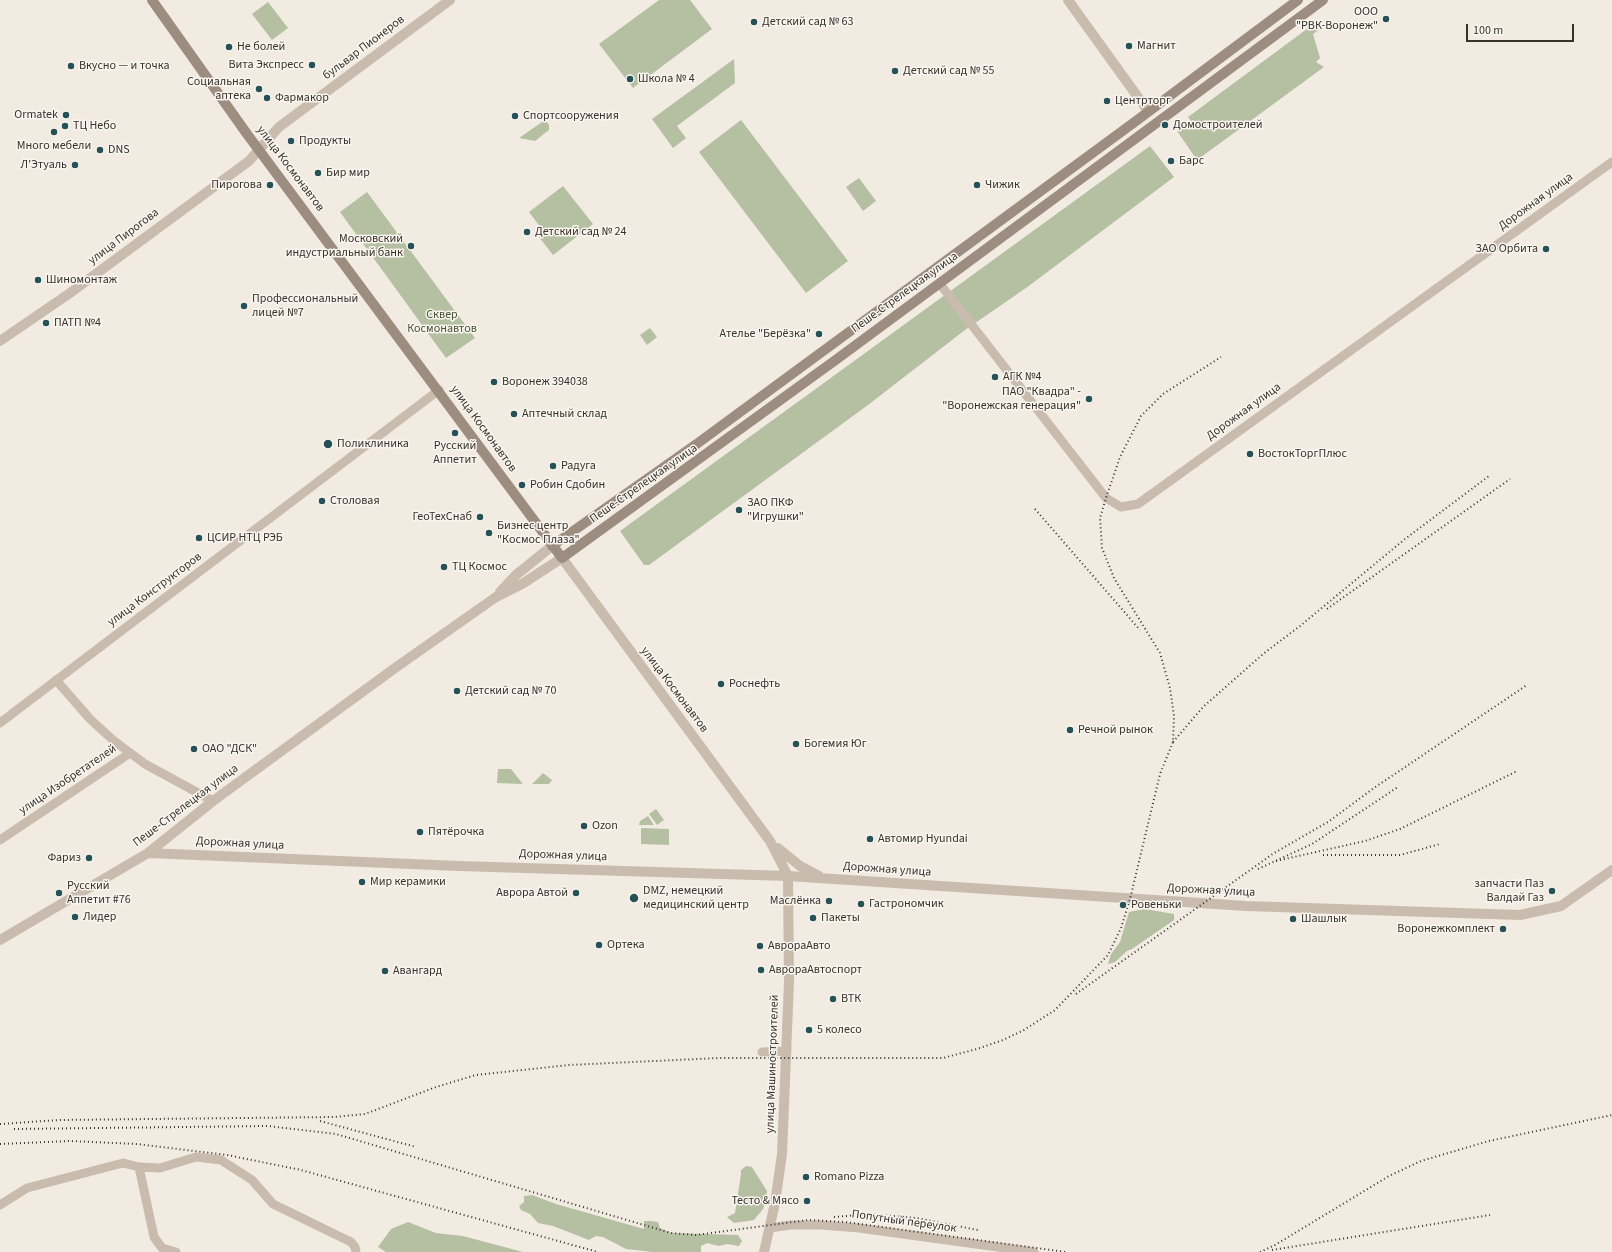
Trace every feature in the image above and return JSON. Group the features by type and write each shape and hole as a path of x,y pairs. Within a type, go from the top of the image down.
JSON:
{"main road":[{"name":"улица Космонавтов","path":"152,0 259,150 439,390 562,558"},
{"name":"Пеше-Стрелецкая улица","path":"552,546 698,443 1298,0"},
{"name":"Пеше-Стрелецкая улица","path":"562,558 707,455 1323,0"}],"street":[{"name":"бульвар Пионеров","path":"259,150 279,127 450,0"},
{"path":"1068,0 1148,111"},
{"name":"улица Пирогова","path":"0,341 70,293 212,189 249,161 259,150"},
{"name":"Дорожная улица","path":"940,284 1106,498 1121,507 1138,504 1612,162"},
{"name":"улица Конструкторов","path":"0,723 439,390"},
{"name":"Пеше-Стрелецкая улица","path":"0,940 148,853 212,801 496,596 516,575 552,546"},
{"name":"Пеше-Стрелецкая улица","path":"496,596 522,584 562,558"},
{"name":"улица Космонавтов","path":"562,558 770,841 788,876"},
{"path":"56,680 90,719 130,753 145,764 212,801"},
{"name":"улица Изобретателей","path":"0,840 130,753"},
{"path":"770,841 800,866 825,878"},
{"name":"Дорожная улица","path":"148,853 444,866 788,876 1246,906 1520,915 1561,906 1612,870"},
{"name":"улица Машиностроителей","path":"764,1252 770,1228 782,1154 790,982 788,876"},
{"path":"762,1052 787,1051"},
{"path":"0,1205 27,1188 123,1163 139,1167 160,1168 196,1157 221,1160 252,1180 273,1204 351,1242 355,1247 356,1252"},
{"path":"139,1167 154,1237 159,1250 176,1252"},
{"name":"Попутный переулок","path":"770,1228 790,1225 821,1225 859,1228 1034,1252"}],"green space":[{"path":"659,0 690,0 712,29 633,88 599,44"},
{"path":"268,2 288,28 272,40 252,14"},
{"path":"1315,23 1319,30 1313,34 1320,58 1316,62 1324,67 1197,160 1177,131 1191,121 1188,117"},
{"path":"734,59 735,83 677,126 686,138 673,148 652,119"},
{"path":"545,120 549,125 549,130 535,141 519,138"},
{"path":"741,120 848,261 806,293 699,152"},
{"path":"1150,146 1174,177 1026,288 965,330 868,405 649,565 644,565 620,531"},
{"path":"859,178 876,201 863,211 846,187"},
{"path":"563,186 593,224 553,255 539,237 544,232 529,212"},
{"name":"Сквер Космонавтов","path":"367,192 475,338 446,358 340,212"},
{"path":"650,328 657,337 647,345 640,335"},
{"path":"498,769 511,769 523,784 497,783"},
{"path":"543,773 552,780 549,784 532,784"},
{"path":"656,809 664,820 657,825 649,814"},
{"path":"648,816 654,825 639,825 640,821"},
{"path":"641,828 669,829 669,845 641,844"},
{"path":"1145,909 1174,914 1174,920 1127,951 1115,962 1108,964 1111,954 1120,942 1129,912"},
{"path":"746,1166 752,1167 767,1191 766,1200 763,1209 754,1220 734,1223 727,1217 735,1213 741,1170"},
{"path":"532,1195 556,1204 644,1229 644,1221 651,1221 658,1222 660,1228 671,1233 738,1235 742,1241 739,1246 727,1244 719,1246 707,1243 701,1246 701,1252 652,1252 626,1249 603,1237 596,1236 589,1240 553,1226 538,1223 530,1214 521,1210 519,1206 524,1202 524,1196"},
{"path":"408,1222 436,1233 463,1236 523,1252 386,1252 378,1247 391,1229"}],"railway":[{"path":"0,1124 60,1120 334,1117 365,1114 436,1087 476,1075 569,1065 719,1058 943,1058 977,1049 1003,1040 1024,1030 1055,1010 1108,955 1121,928 1130,899 1160,774 1173,742 1174,716 1170,688 1160,653 1114,578 1102,548 1100,518 1120,457 1141,416 1163,394 1221,357"},
{"path":"1173,742 1203,707 1263,654 1300,626 1405,539 1489,476"},
{"path":"1327,609 1510,479"},
{"path":"1035,509 1140,630"},
{"path":"1076,994 1274,853 1328,822 1374,788 1527,685"},
{"path":"1276,861 1365,841 1400,829 1517,771"},
{"path":"1258,869 1312,844 1398,787"},
{"path":"1323,855 1400,855 1440,844"},
{"path":"1260,1252 1275,1245 1389,1176 1421,1161 1489,1141 1612,1115"},
{"path":"320,1121 416,1147"},
{"path":"14,1129 268,1126 336,1134 671,1233 696,1235 808,1220 845,1222 1066,1252"},
{"path":"0,1144 70,1141 137,1144 227,1155 301,1170 598,1252"},
{"path":"834,1217 870,1214 916,1218 978,1230"},
{"path":"1272,1250 1490,1215"}],"place":[{"name":"ООО \"РВК-Воронеж\"","path":"1386,19"},
{"name":"Детский сад № 63","path":"754,22"},
{"name":"Магнит","path":"1129,46"},
{"name":"Не болей","path":"229,47"},
{"name":"Вита Экспресс","path":"312,65"},
{"name":"Вкусно — и точка","path":"71,66"},
{"name":"Детский сад № 55","path":"895,71"},
{"name":"Школа № 4","path":"630,79"},
{"name":"Социальная аптека","path":"259,89"},
{"name":"Фармакор","path":"267,98"},
{"name":"Центрторг","path":"1107,101"},
{"name":"Ormatek","path":"66,115"},
{"name":"Спортсооружения","path":"515,116"},
{"name":"Домостроителей","path":"1165,125"},
{"name":"ТЦ Небо","path":"65,126"},
{"name":"Много мебели","path":"54,132"},
{"name":"Продукты","path":"291,141"},
{"name":"DNS","path":"100,150"},
{"name":"Барс","path":"1171,161"},
{"name":"Л’Этуаль","path":"75,165"},
{"name":"Бир мир","path":"318,173"},
{"name":"Пирогова","path":"270,185"},
{"name":"Чижик","path":"977,185"},
{"name":"Детский сад № 24","path":"527,232"},
{"name":"Московский индустриальный банк","path":"411,246"},
{"name":"ЗАО Орбита","path":"1546,249"},
{"name":"Шиномонтаж","path":"38,280"},
{"name":"Профессиональный лицей №7","path":"244,306"},
{"name":"ПАТП №4","path":"46,323"},
{"name":"Ателье \"Берёзка\"","path":"819,334"},
{"name":"АГК №4","path":"995,377"},
{"name":"Воронеж 394038","path":"494,382"},
{"name":"ПАО \"Квадра\" - \"Воронежская генерация\"","path":"1089,399"},
{"name":"Аптечный склад","path":"514,414"},
{"name":"Русский Аппетит","path":"455,433"},
{"name":"Поликлиника","path":"328,444"},
{"name":"ВостокТоргПлюс","path":"1250,454"},
{"name":"Радуга","path":"553,466"},
{"name":"Робин Сдобин","path":"522,485"},
{"name":"Столовая","path":"322,501"},
{"name":"ЗАО ПКФ \"Игрушки\"","path":"739,510"},
{"name":"ГеоТехСнаб","path":"480,517"},
{"name":"Бизнес центр \"Космос Плаза\"","path":"489,533"},
{"name":"ЦСИР НТЦ РЭБ","path":"199,538"},
{"name":"ТЦ Космос","path":"444,567"},
{"name":"Роснефть","path":"721,684"},
{"name":"Детский сад № 70","path":"457,691"},
{"name":"Речной рынок","path":"1070,730"},
{"name":"Богемия Юг","path":"796,744"},
{"name":"ОАО \"ДСК\"","path":"194,749"},
{"name":"Ozon","path":"584,826"},
{"name":"Пятёрочка","path":"420,832"},
{"name":"Автомир Hyundai","path":"870,839"},
{"name":"Фариз","path":"89,858"},
{"name":"Мир керамики","path":"362,882"},
{"name":"запчасти Паз Валдай Газ","path":"1552,891"},
{"name":"Русский Аппетит #76","path":"59,893"},
{"name":"Аврора Автой","path":"576,893"},
{"name":"DMZ, немецкий медицинский центр","path":"634,898"},
{"name":"Маслёнка","path":"829,901"},
{"name":"Гастрономчик","path":"861,904"},
{"name":"Ровеньки","path":"1123,905"},
{"name":"Лидер","path":"75,917"},
{"name":"Пакеты","path":"813,918"},
{"name":"Шашлык","path":"1293,919"},
{"name":"Воронежкомплект","path":"1503,929"},
{"name":"Ортека","path":"599,945"},
{"name":"АврораАвто","path":"760,946"},
{"name":"АврораАвтоспорт","path":"761,970"},
{"name":"Авангард","path":"385,971"},
{"name":"ВТК","path":"833,999"},
{"name":"5 колесо","path":"809,1030"},
{"name":"Romano Pizza","path":"806,1177"},
{"name":"Тесто & Мясо","path":"807,1201"}]}
